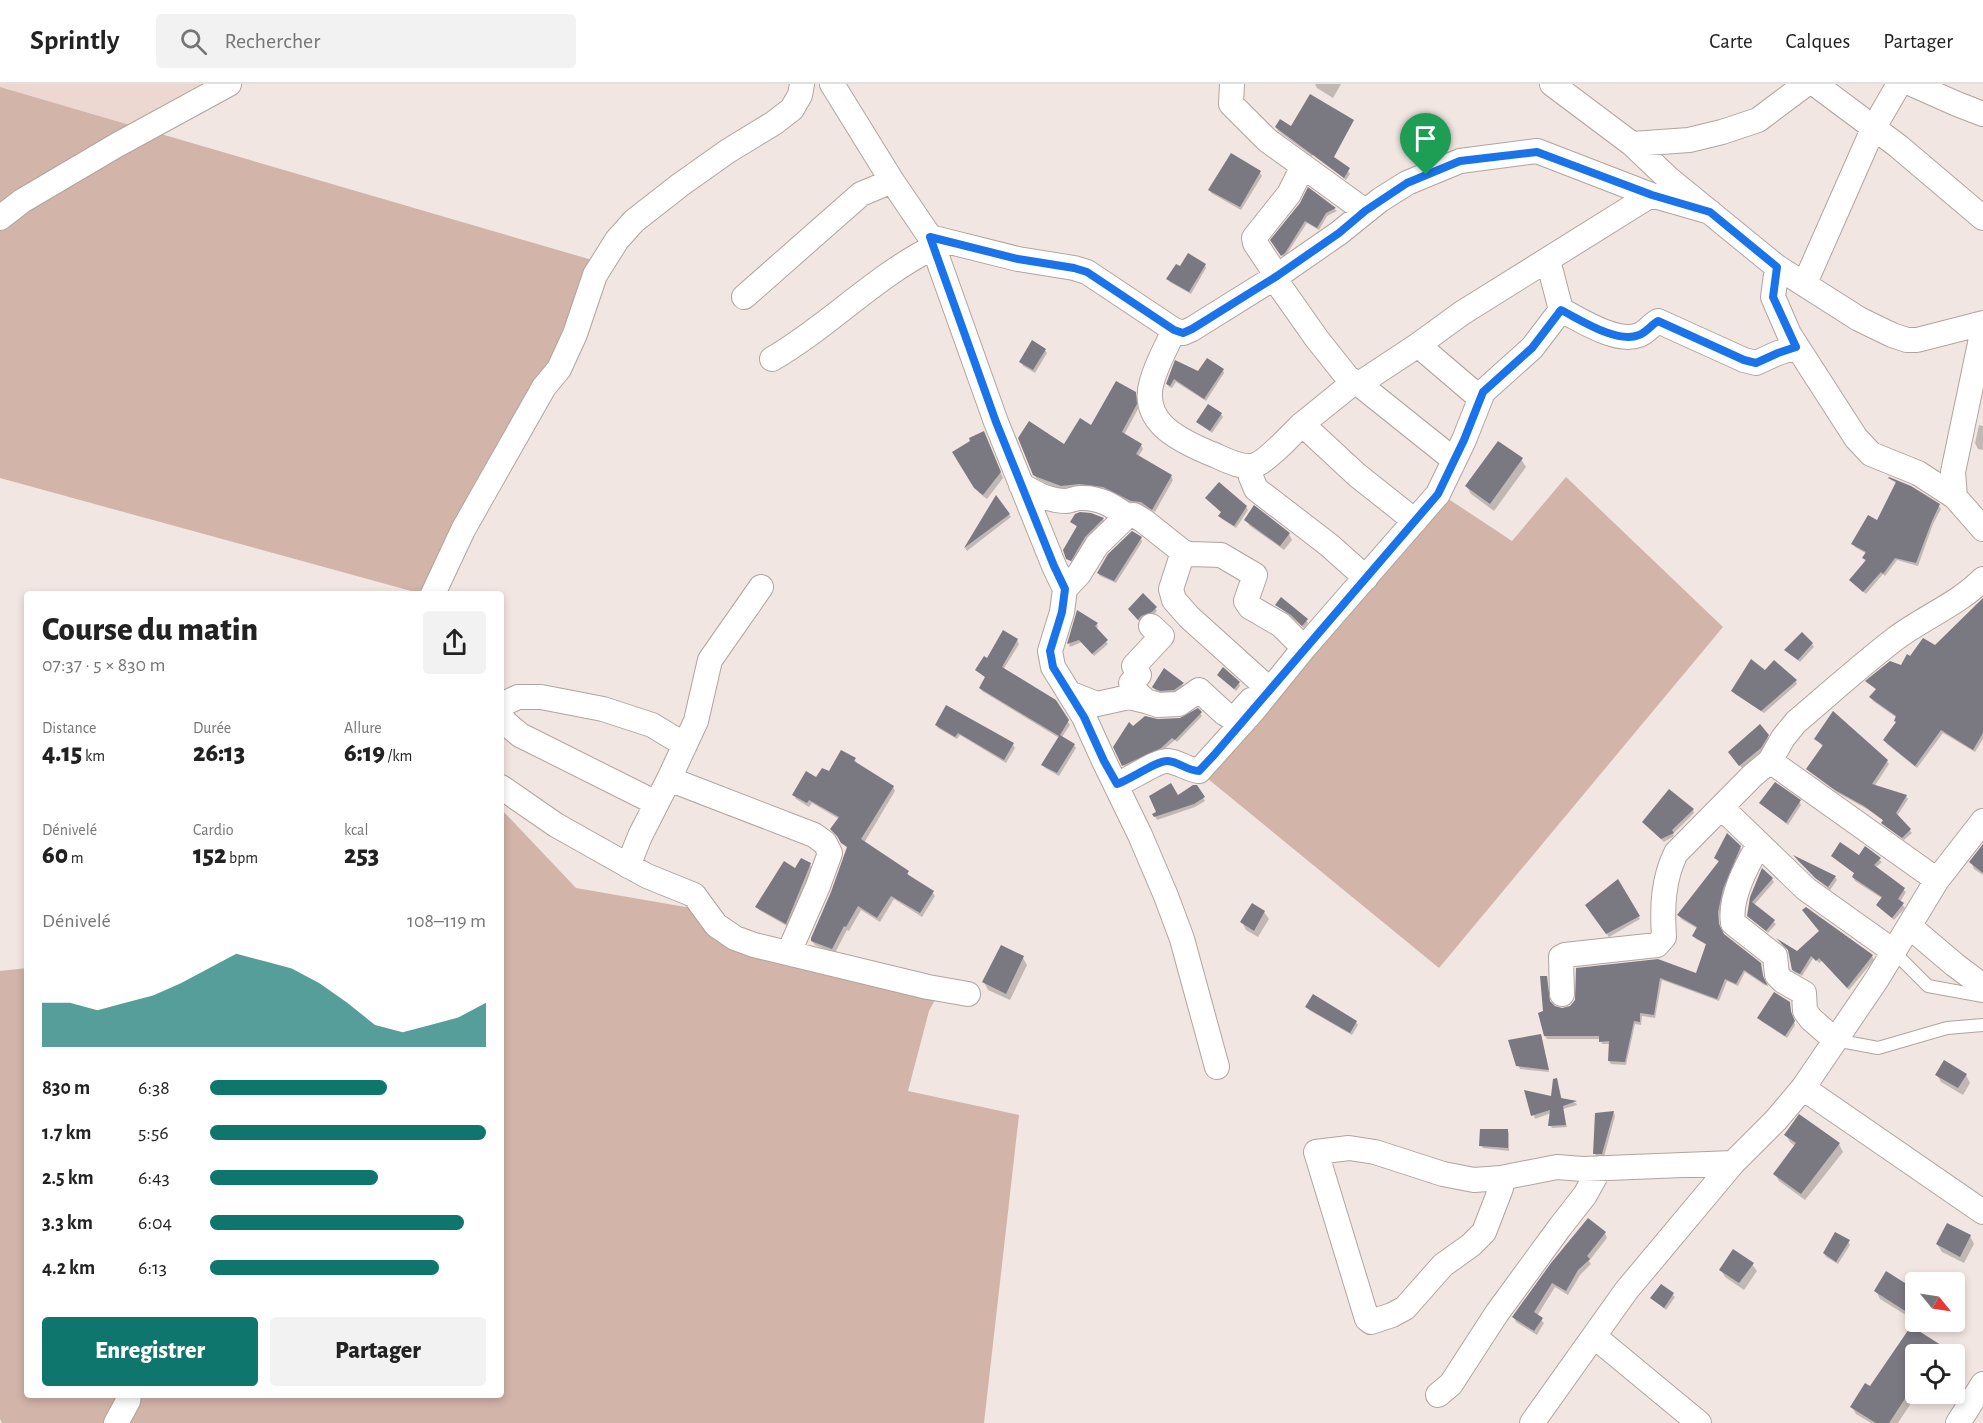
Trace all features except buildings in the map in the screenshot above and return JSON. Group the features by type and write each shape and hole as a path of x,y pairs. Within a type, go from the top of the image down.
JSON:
{"street":[{"path":"0,218 22,201 117,145 229,84"},
{"path":"434,591 481,498 544,387 559,369 575,334 595,274 617,240 634,220 680,185 792,109 800,95 802,84"},
{"path":"831,84 932,242 996,422 1065,589 1062,612 1050,651 1053,667 1084,717 1140,835 1182,939 1217,1067"},
{"path":"1232,84 1231,104 1267,140 1365,211"},
{"path":"1552,84 1632,144 1668,178 1777,267 1859,319 1907,340 1917,340 1983,323"},
{"path":"1632,144 1689,140 1758,120 1806,84"},
{"path":"1815,84 1898,146 1983,218"},
{"path":"1805,284 1873,129 1899,84"},
{"path":"1912,84 1983,114"},
{"path":"932,242 1087,272 1174,330 1183,333 1276,277 1407,183 1460,161 1537,152 1652,195 1710,212"},
{"path":"1304,166 1289,194 1254,238 1255,243 1317,339 1348,378 1454,460"},
{"path":"744,297 861,194 892,181"},
{"path":"1174,330 1152,381 1150,396 1153,414 1162,426 1182,441 1235,463 1250,466 1259,464 1302,424 1357,383 1418,345 1462,313 1652,195"},
{"path":"772,359 798,344 918,255 932,242"},
{"path":"1548,260 1561,310 1610,334 1636,336 1644,333 1658,321 1744,360 1756,363 1796,347"},
{"path":"1777,267 1773,297 1796,347 1856,438 1871,454 1918,473 1955,497 1983,529"},
{"path":"1117,784 1129,780 1160,762 1169,761 1199,771 1438,494 1464,440 1483,392 1532,348 1561,310"},
{"path":"1955,497 1953,472 1983,329"},
{"path":"1418,345 1480,398"},
{"path":"1302,424 1357,475 1415,521"},
{"path":"1250,466 1251,477 1256,489 1329,544 1366,578"},
{"path":"1021,485 1043,497 1067,501 1078,498 1096,498 1127,516"},
{"path":"1065,589 1079,574 1097,544 1127,516 1134,515 1144,520 1183,552 1221,555 1255,575 1246,601 1250,608 1281,625 1304,648"},
{"path":"1183,552 1171,589 1174,600 1189,617 1270,690"},
{"path":"1562,994 1562,957 1565,955 1657,945 1662,941 1664,937 1664,890 1670,867 1677,853 1752,776 1770,761 1783,738 1796,722 1897,637 1950,606 1983,579"},
{"path":"628,866 699,711 710,660 761,587"},
{"path":"1146,701 1131,683 1139,675 1134,666 1162,636 1151,626"},
{"path":"1069,693 1097,704 1129,697 1158,705 1179,704 1199,690 1234,719 1259,692 1270,690"},
{"path":"504,704 518,697 541,698 603,709 652,725 685,745"},
{"path":"504,720 520,735 656,803"},
{"path":"1770,761 1937,880"},
{"path":"669,779 814,835 825,843 830,852 789,952"},
{"path":"504,790 556,825 628,866 694,895 716,925 735,938 754,945 909,983 968,994"},
{"path":"1722,808 1806,889 1893,951"},
{"path":"1532,1423 1626,1291 1733,1163 1776,1120 1803,1088 1871,988 1937,880 1983,821"},
{"path":"1759,844 1740,882 1732,923 1775,956 1777,975 1804,993 1805,1011 1835,1040"},
{"path":"1908,926 1983,986"},
{"path":"1803,1088 1983,1212"},
{"path":"1501,1178 1501,1188 1484,1232 1471,1245 1443,1265 1405,1308 1371,1322 1367,1318 1316,1152 1349,1148 1374,1152 1443,1174 1474,1180 1501,1178 1557,1167 1600,1168 1733,1163"},
{"path":"1438,1395 1458,1375 1497,1313 1586,1195 1600,1168"},
{"path":"1595,1337 1699,1423"},
{"path":"1968,1420 1983,1384"},
{"path":"116,1423 128,1398"}],"lane":[{"path":"1893,951 1929,986 1983,996"},
{"path":"1835,1040 1878,1048 1947,1028 1983,1025"}],"shaded area":[{"path":"0,84 208,84 131,125 0,87"},
{"path":"0,87 592,260 574,331 424,591 411,591 0,478"},
{"path":"1566,477 1723,627 1439,968 1202,774 1447,498 1512,541"},
{"path":"504,812 576,888 697,909 740,935 936,998 929,1011 908,1091 1019,1115 984,1423 2,1423 0,1419 0,971 24,968 24,1398 504,1398"}],"route":[{"path":"1537,152 1652,195 1710,212 1777,267 1773,297 1796,347 1756,363 1744,360 1658,321 1644,333 1627,337 1610,334 1561,310 1532,348 1483,392 1464,440 1438,494 1214,755 1199,771 1169,761 1160,762 1129,780 1117,784 1084,717 1053,667 1050,651 1062,612 1065,589 996,422 930,237 1018,259 1087,272 1174,330 1183,333 1277,276 1339,233 1380,200 1407,183 1426,175 1460,161 1537,152"}]}
